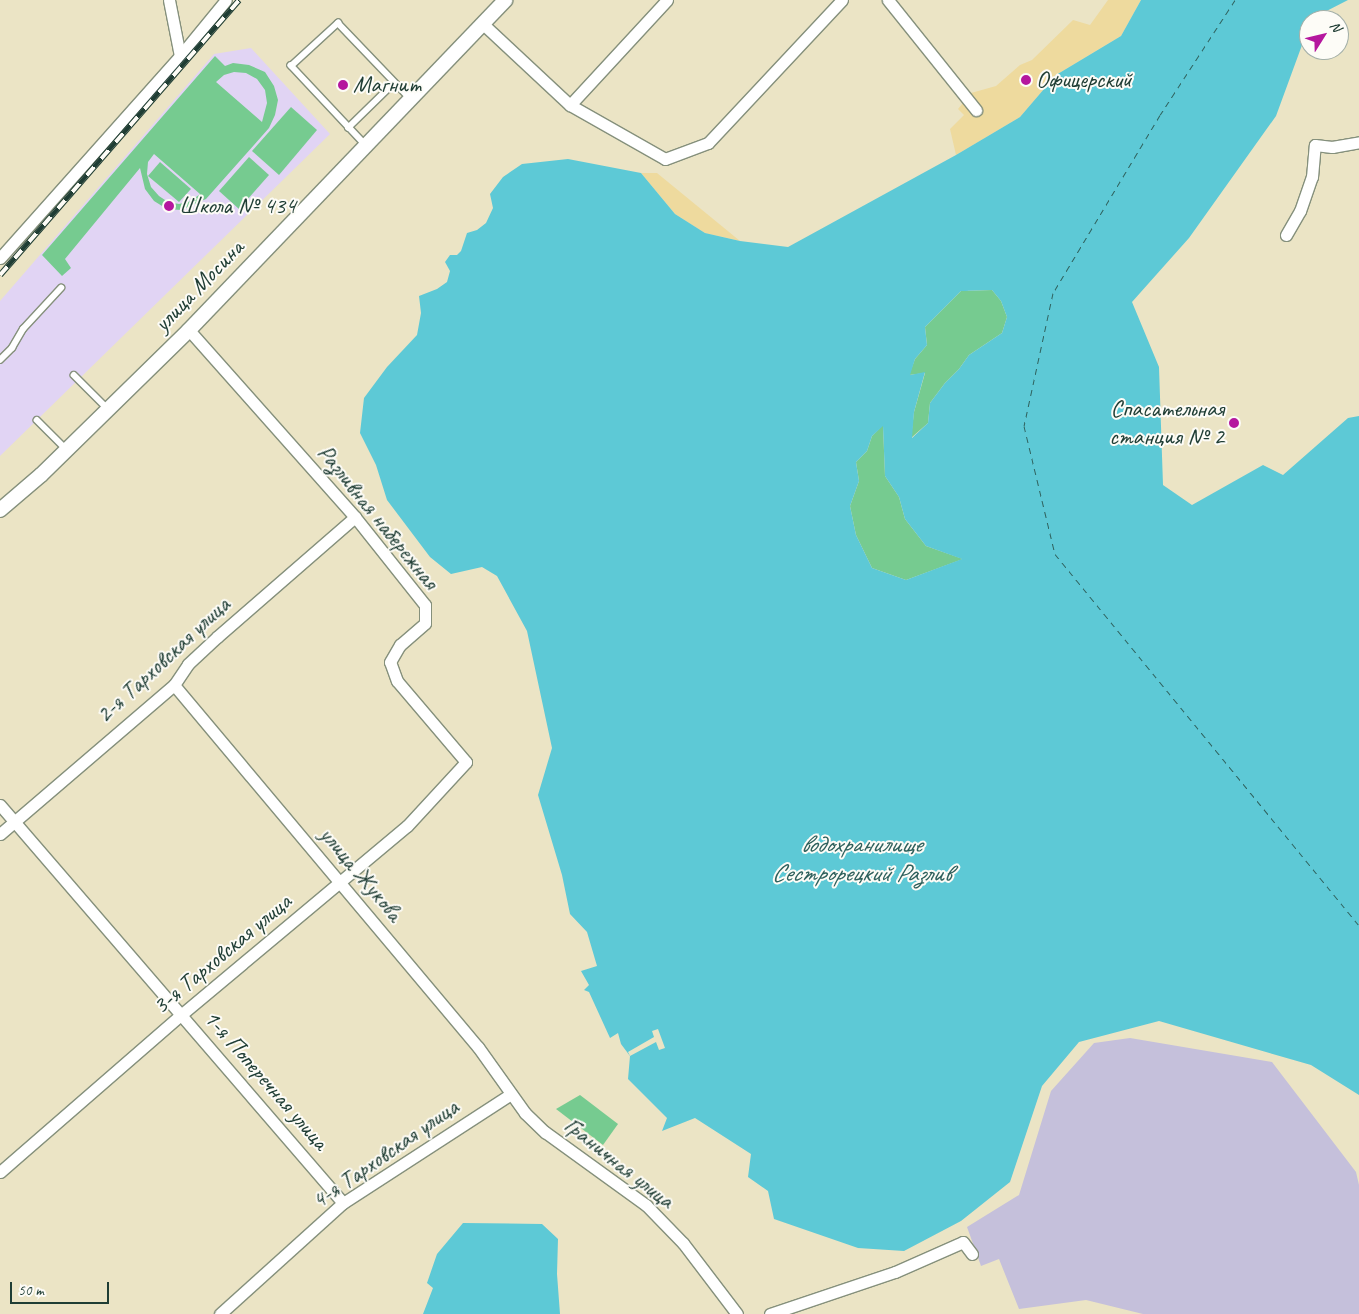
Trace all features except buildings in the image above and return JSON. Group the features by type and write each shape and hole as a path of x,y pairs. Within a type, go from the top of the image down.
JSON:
{"street":[{"path":"170,0 180,56"},
{"name":"улица Мосина","path":"0,510 67,450 189,330 505,0"},
{"path":"570,105 667,0"},
{"path":"483,24 570,105 666,159 708,143 842,0"},
{"path":"888,0 976,110"},
{"path":"0,258 180,56 221,1"},
{"path":"1286,235 1300,211 1312,177 1315,145 1332,147 1359,142"},
{"name":"Разливная набережная","path":"189,330 355,517 425,605 425,623 400,645 390,662 397,681 466,762"},
{"name":"2-я Тарховская улица","path":"0,834 174,685 188,664 217,637 355,517"},
{"name":"улица Жукова","path":"174,685 478,1047 511,1094"},
{"name":"3-я Тарховская улица","path":"0,1172 182,1014 407,826 466,762"},
{"name":"1-я Поперечная улица","path":"0,805 343,1203"},
{"name":"4-я Тарховская улица","path":"220,1314 343,1203 511,1094"},
{"name":"Граничная улица","path":"511,1094 545,1132 646,1205 683,1243 738,1314"},
{"path":"770,1314 895,1272 963,1242 972,1254"}],"lane":[{"path":"366,146 291,66 338,23 411,99"},
{"path":"348,128 394,83"},
{"path":"0,360 12,348 23,329 61,288"},
{"path":"74,375 108,409"},
{"path":"37,420 67,450"}],"shaded area":[{"name":"Школа № 434","path":"251,48 330,134 0,456 0,301 214,54"},
{"path":"1130,1038 1272,1062 1356,1172 1359,1185 1359,1314 1143,1314 1086,1300 1019,1309 999,1259 981,1266 967,1227 1019,1195 1051,1091 1094,1043"}],"green space":[{"path":"215,56 225,66 233,63 249,65 265,72 274,86 278,100 275,115 269,128 206,199 181,210 167,209 154,201 145,189 140,168 65,259 71,268 62,276 42,255","holes":["234,72 246,73 257,79 265,90 267,103 262,122 216,82 224,75","154,154 200,194 191,201 179,204 168,202 159,196 151,187 147,174 148,162"]},
{"path":"291,107 317,130 279,175 252,151"},
{"path":"249,157 269,175 239,209 219,191"},
{"path":"160,162 191,189 179,202 148,176"},
{"path":"992,290 1001,301 1007,317 1002,333 969,355 930,403 928,423 911,438 914,412 925,373 909,375 915,359 927,345 925,327 961,291"},
{"path":"883,425 885,476 899,497 905,519 926,546 963,559 906,580 872,568 856,535 850,506 859,481 856,462 867,451 872,436"},
{"path":"580,1095 618,1124 603,1145 556,1109"}],"sand":[{"name":"Офицерский","path":"1108,0 1141,0 1121,36 1056,75 1020,117 956,155 950,129 964,115 958,109 971,93 996,86 1020,65 1032,60 1073,20 1090,25"},
{"path":"641,173 657,173 740,241 705,233 675,214"}],"water":[{"name":"водохранилище Сестрорецкий Разлив","path":"1141,0 1348,0 1328,10 1299,10 1299,53 1276,116 1189,238 1132,302 1159,367 1163,485 1192,505 1263,465 1283,475 1348,418 1359,416 1359,1095 1311,1065 1159,1021 1079,1042 1042,1086 1010,1182 961,1221 904,1251 858,1248 774,1219 768,1191 748,1177 751,1154 695,1118 662,1131 667,1118 628,1079 630,1056 621,1044 618,1033 610,1038 589,992 584,990 589,985 581,971 597,966 587,932 570,914 562,875 538,795 552,748 527,631 497,576 482,567 451,574 430,557 387,500 376,465 360,433 364,398 387,367 417,335 421,313 419,296 437,289 447,282 450,271 445,262 450,255 457,255 461,251 467,233 477,230 486,223 493,208 490,194 503,177 522,164 568,159 641,173 675,214 705,233 740,241 788,247 956,155 1020,117 1056,75 1121,36","holes":["992,290 1001,301 1007,317 1002,333 969,355 930,403 928,423 912,438 914,412 925,372 910,375 915,359 927,345 925,327 961,291","883,426 885,476 899,497 905,519 926,546 962,559 906,580 872,568 856,535 850,506 859,481 856,462 867,451 872,436"]},
{"path":"463,1223 542,1224 558,1239 557,1274 560,1314 423,1314 433,1288 427,1283 437,1254"}],"pier":[{"path":"658,1029 665,1048 659,1050 656,1042 630,1056 628,1052 654,1037 652,1031"}],"ferry route":[{"path":"1235,0 1160,115 1053,293 1024,426 1055,554 1359,925"}],"railway":[{"path":"0,275 239,0"}],"place":[{"name":"Офицерский","path":"1026,80"},
{"name":"Магнит","path":"343,85"},
{"name":"Школа № 434","path":"169,206"},
{"name":"Спасательная станция № 2","path":"1234,423"}]}
